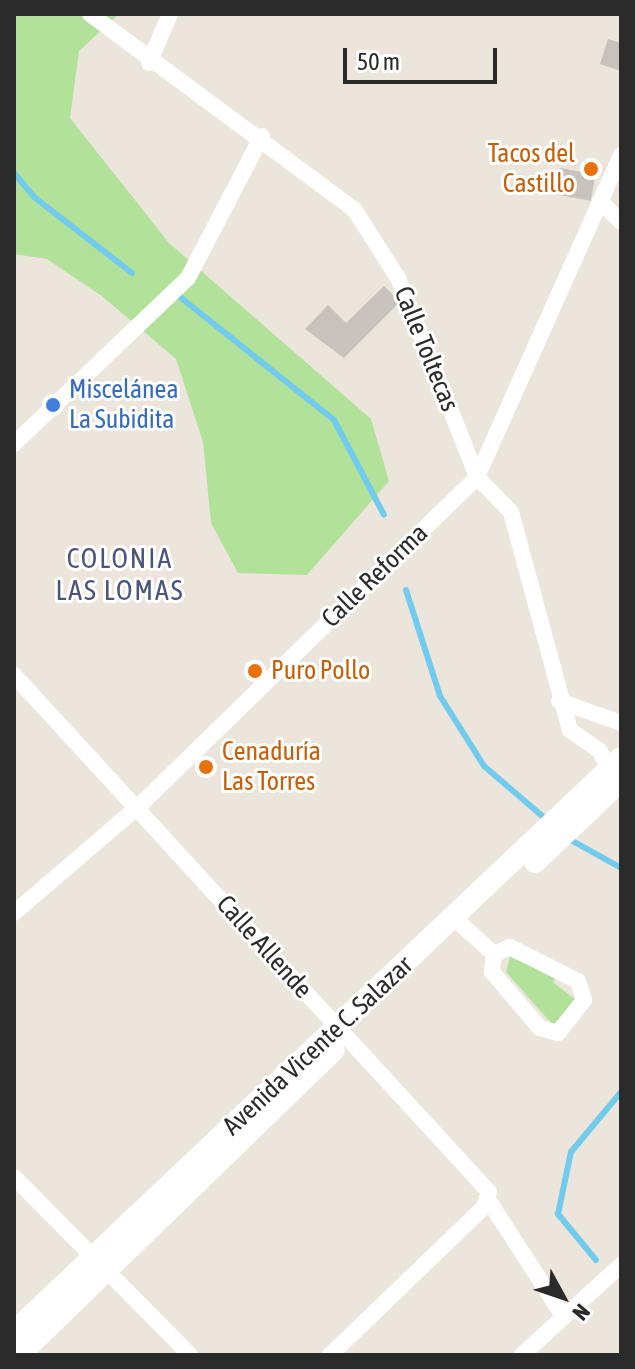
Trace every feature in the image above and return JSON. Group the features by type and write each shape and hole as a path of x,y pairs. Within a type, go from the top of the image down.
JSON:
{"main road":[{"name":"Avenida Vicente C. Salazar","path":"19,1355 100,1266 617,773"},
{"name":"Avenida Vicente C. Salazar","path":"14,1332 100,1266"}],"street":[{"name":"Calle Toltecas","path":"90,14 149,63 262,136 354,209 398,278 477,477 511,512 528,558 559,701 570,730 599,750 617,773"},
{"path":"149,63 170,14"},
{"path":"14,444 188,278 262,136"},
{"name":"Calle Reforma","path":"14,913 139,806 477,477 621,155"},
{"path":"600,201 621,222"},
{"name":"Calle Allende","path":"14,675 139,806 341,1033 489,1192 487,1198 563,1316"},
{"path":"559,701 621,723"},
{"path":"460,923 494,954"},
{"path":"510,947 578,981 584,1000 558,1033 540,1028 492,972 494,954 510,947"},
{"path":"14,1177 190,1355"},
{"path":"330,1355 487,1198"},
{"path":"522,1355 621,1265"}],"green space":[{"path":"14,14 119,14 79,51 70,118 169,243 371,419 389,481 307,575 238,573 211,523 203,442 176,359 103,297 47,259 14,254"},
{"path":"510,957 557,976 553,982 576,1000 553,1025 506,972"}],"building":[{"path":"608,39 621,43 621,71 600,64"},
{"path":"560,168 595,174 591,201 555,195"},
{"path":"384,286 400,302 344,358 305,329 328,305 346,323"}],"waterway":[{"path":"14,173 34,197 132,273"},
{"path":"180,297 334,420 384,515"},
{"path":"406,590 440,696 484,766 548,821"},
{"path":"569,839 621,868"},
{"path":"596,1260 558,1214 571,1152 621,1092"}],"place":[{"name":"Tacos del Castillo","path":"591,169"},
{"name":"Miscelánea La Subidita","path":"53,405"},
{"name":"Puro Pollo","path":"255,671"},
{"name":"Cenaduría Las Torres","path":"206,767"}],"district":[{"name":"COLONIA LAS LOMAS","path":"120,574"}]}
